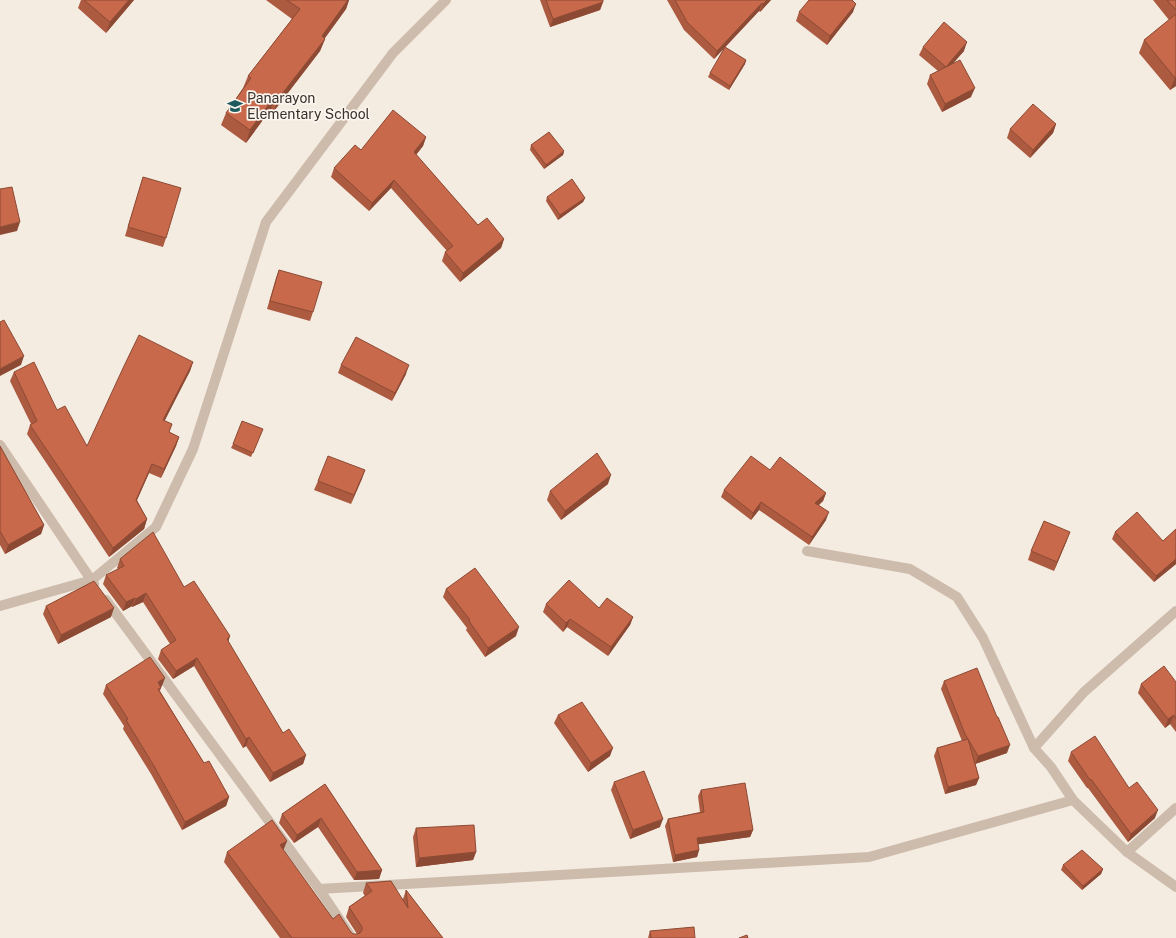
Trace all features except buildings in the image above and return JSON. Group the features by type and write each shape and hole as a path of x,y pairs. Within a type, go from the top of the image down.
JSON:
{"street":[{"path":"0,606 92,580 156,527 193,449 266,222 393,53 446,0"},
{"path":"0,445 92,580 319,889 352,938"},
{"path":"808,551 910,569 957,597 983,638 1034,748 1051,767 1073,800 1127,852 1176,887"},
{"path":"1034,748 1084,692 1176,611"},
{"path":"319,889 869,857 1073,800"},
{"path":"1127,852 1176,808"}],"place":[{"name":"Panarayon Elementary School","path":"235,106"}]}
